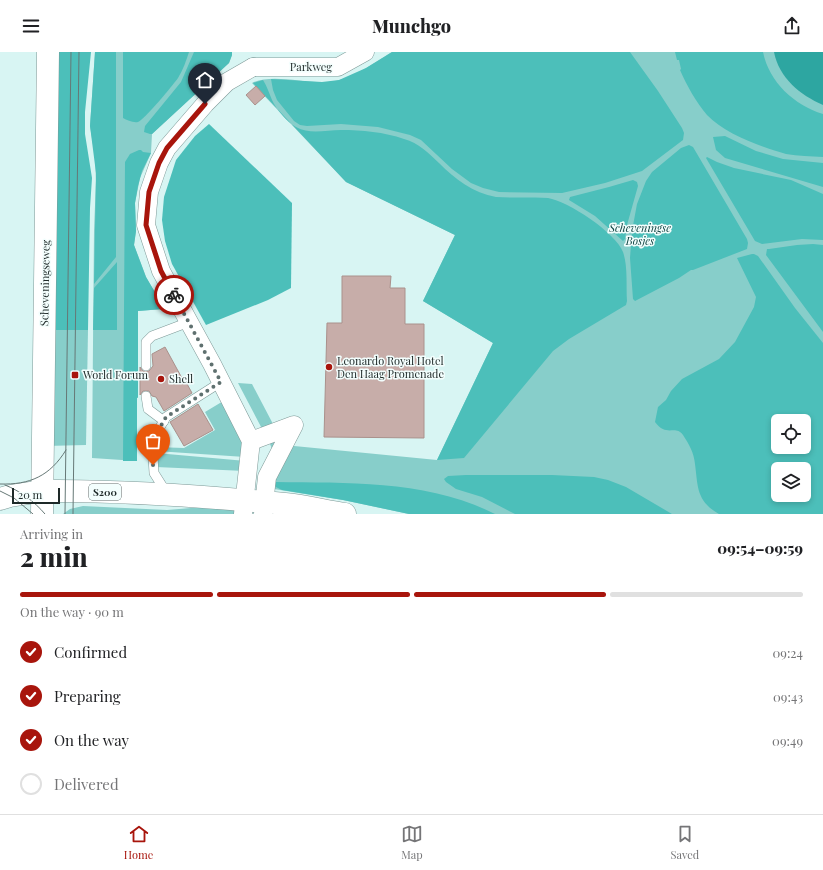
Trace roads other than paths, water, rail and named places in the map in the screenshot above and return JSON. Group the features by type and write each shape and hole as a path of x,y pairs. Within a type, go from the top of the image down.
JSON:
{"street":[{"name":"Scheveningseweg","path":"42,514 48,52"},
{"name":"Parkweg","path":"251,60 338,67 365,52"},
{"path":"251,60 205,104 167,148 159,163 149,192 146,225 161,271 251,441 254,508"},
{"path":"251,441 294,425 267,477 254,508"},
{"name":"S200","path":"0,499 42,491 168,495 254,508 286,504 345,514"}],"lane":[{"path":"146,366 146,342 152,336 189,322"},
{"path":"168,495 154,473 152,441 166,417 221,382"},
{"path":"146,396 148,409 164,421"}],"tram line":[{"path":"65,514 71,52"},
{"path":"73,514 79,52"},
{"path":"0,484 21,483 38,477 53,466 66,450"},
{"path":"5,485 26,497 45,514"},
{"path":"0,491 14,498 33,514"}],"place":[{"name":"Leonardo Royal Hotel Den Haag Promenade","path":"329,367"},
{"name":"World Forum","path":"75,375"},
{"name":"Shell","path":"161,379"}],"park label":[{"name":"Scheveningse Bosjes","path":"640,234"}]}
